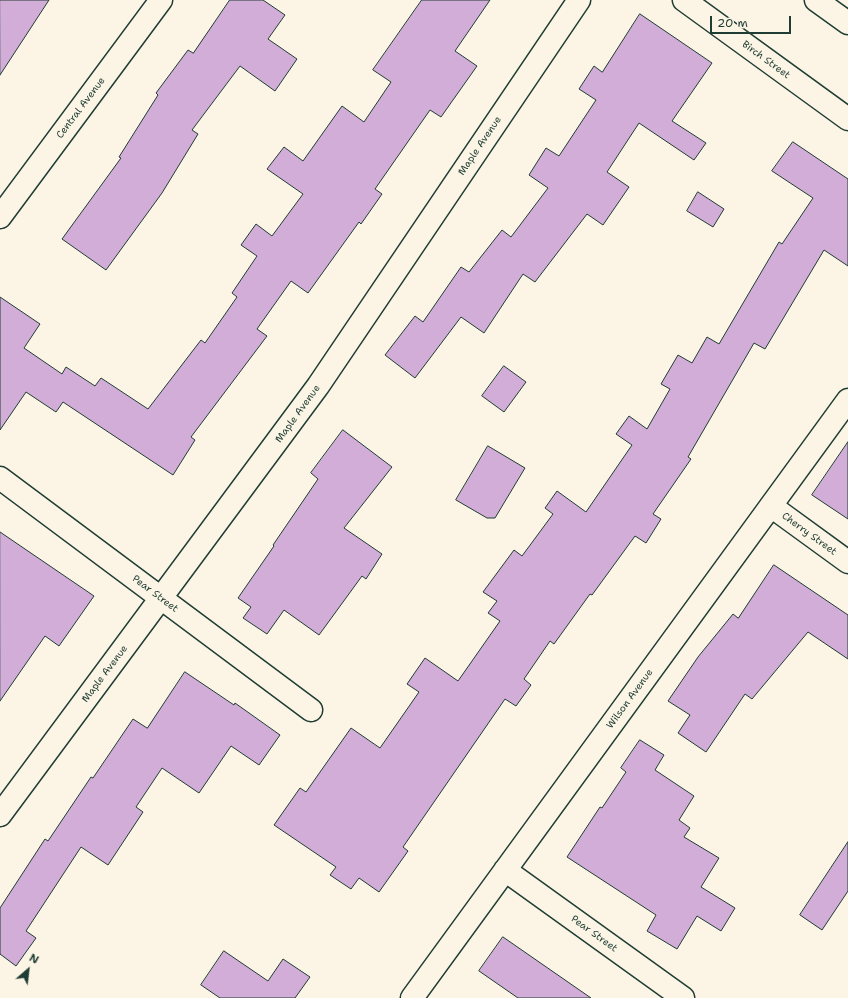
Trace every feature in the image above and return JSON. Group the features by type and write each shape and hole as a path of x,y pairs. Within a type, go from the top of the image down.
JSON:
{"street":[{"name":"Central Avenue","path":"0,217 162,0"},
{"name":"Maple Avenue","path":"0,815 318,386 579,0"},
{"name":"Birch Street","path":"684,0 848,120"},
{"path":"816,0 848,23"},
{"name":"Wilson Avenue","path":"412,998 848,400"},
{"name":"Pear Street","path":"0,478 311,710"},
{"name":"Cherry Street","path":"771,506 848,562"},
{"name":"Pear Street","path":"505,870 682,998"}],"building":[{"path":"0,0 49,0 0,75"},
{"path":"230,0 263,0 285,15 268,39 297,59 275,91 240,66 192,130 198,134 162,193 106,270 62,239 121,158 119,157 158,95 156,93 188,50 193,53"},
{"path":"422,0 490,0 455,51 477,66 441,117 430,110 375,189 382,194 361,224 359,222 308,293 291,281 257,329 267,336 191,437 195,440 173,475 63,402 56,412 26,392 0,430 0,297 40,324 24,348 62,374 66,367 95,386 101,378 148,409 201,340 205,343 237,297 232,293 257,256 241,245 256,224 272,236 303,194 267,169 284,147 303,161 342,106 364,122 391,82 373,70"},
{"path":"640,14 712,63 672,121 706,143 694,160 639,123 607,172 629,187 603,225 587,214 535,282 523,274 484,333 461,317 415,378 385,355 415,316 423,322 461,267 469,272 502,230 511,237 548,188 529,175 546,148 559,156 596,100 579,89 594,66 602,72"},
{"path":"793,142 848,179 848,266 824,250 765,349 754,343 688,457 691,459 653,514 661,519 646,543 635,536 554,644 550,641 524,679 531,685 516,706 505,699 403,847 408,851 379,892 359,878 351,889 330,875 336,867 274,825 300,788 306,792 351,728 380,748 419,692 407,684 425,658 458,681 500,621 488,613 497,601 483,592 514,550 522,556 553,514 545,508 557,491 586,512 632,445 616,434 629,416 647,429 670,389 661,384 678,355 692,363 707,337 719,344 779,242 782,244 813,198 772,171"},
{"path":"698,192 724,209 713,227 687,211"},
{"path":"504,366 526,382 504,412 482,396"},
{"path":"343,430 392,467 344,528 382,554 366,579 362,576 319,635 284,610 267,634 243,618 251,607 238,598 318,479 311,473"},
{"path":"848,442 848,519 812,495"},
{"path":"488,446 525,468 495,518 487,518 456,500"},
{"path":"0,532 94,596 59,646 45,636 0,701"},
{"path":"774,565 848,615 848,659 808,632 752,699 745,694 706,752 678,733 690,715 668,701 698,657 733,614 738,618"},
{"path":"185,672 234,705 235,703 280,735 259,765 231,746 199,793 162,768 136,807 143,812 108,865 81,847 26,931 36,938 16,966 0,954 0,908 45,839 48,841 91,777 93,778 133,719 147,728"},
{"path":"640,740 664,755 655,770 694,796 679,820 690,828 684,837 719,858 701,887 735,908 721,931 697,916 677,949 647,931 656,915 567,857 600,807 602,808 626,772 621,768"},
{"path":"848,842 848,891 822,930 800,915"},
{"path":"503,937 591,998 518,998 479,971"},
{"path":"224,951 268,981 283,959 310,977 295,998 220,998 201,985"}]}
